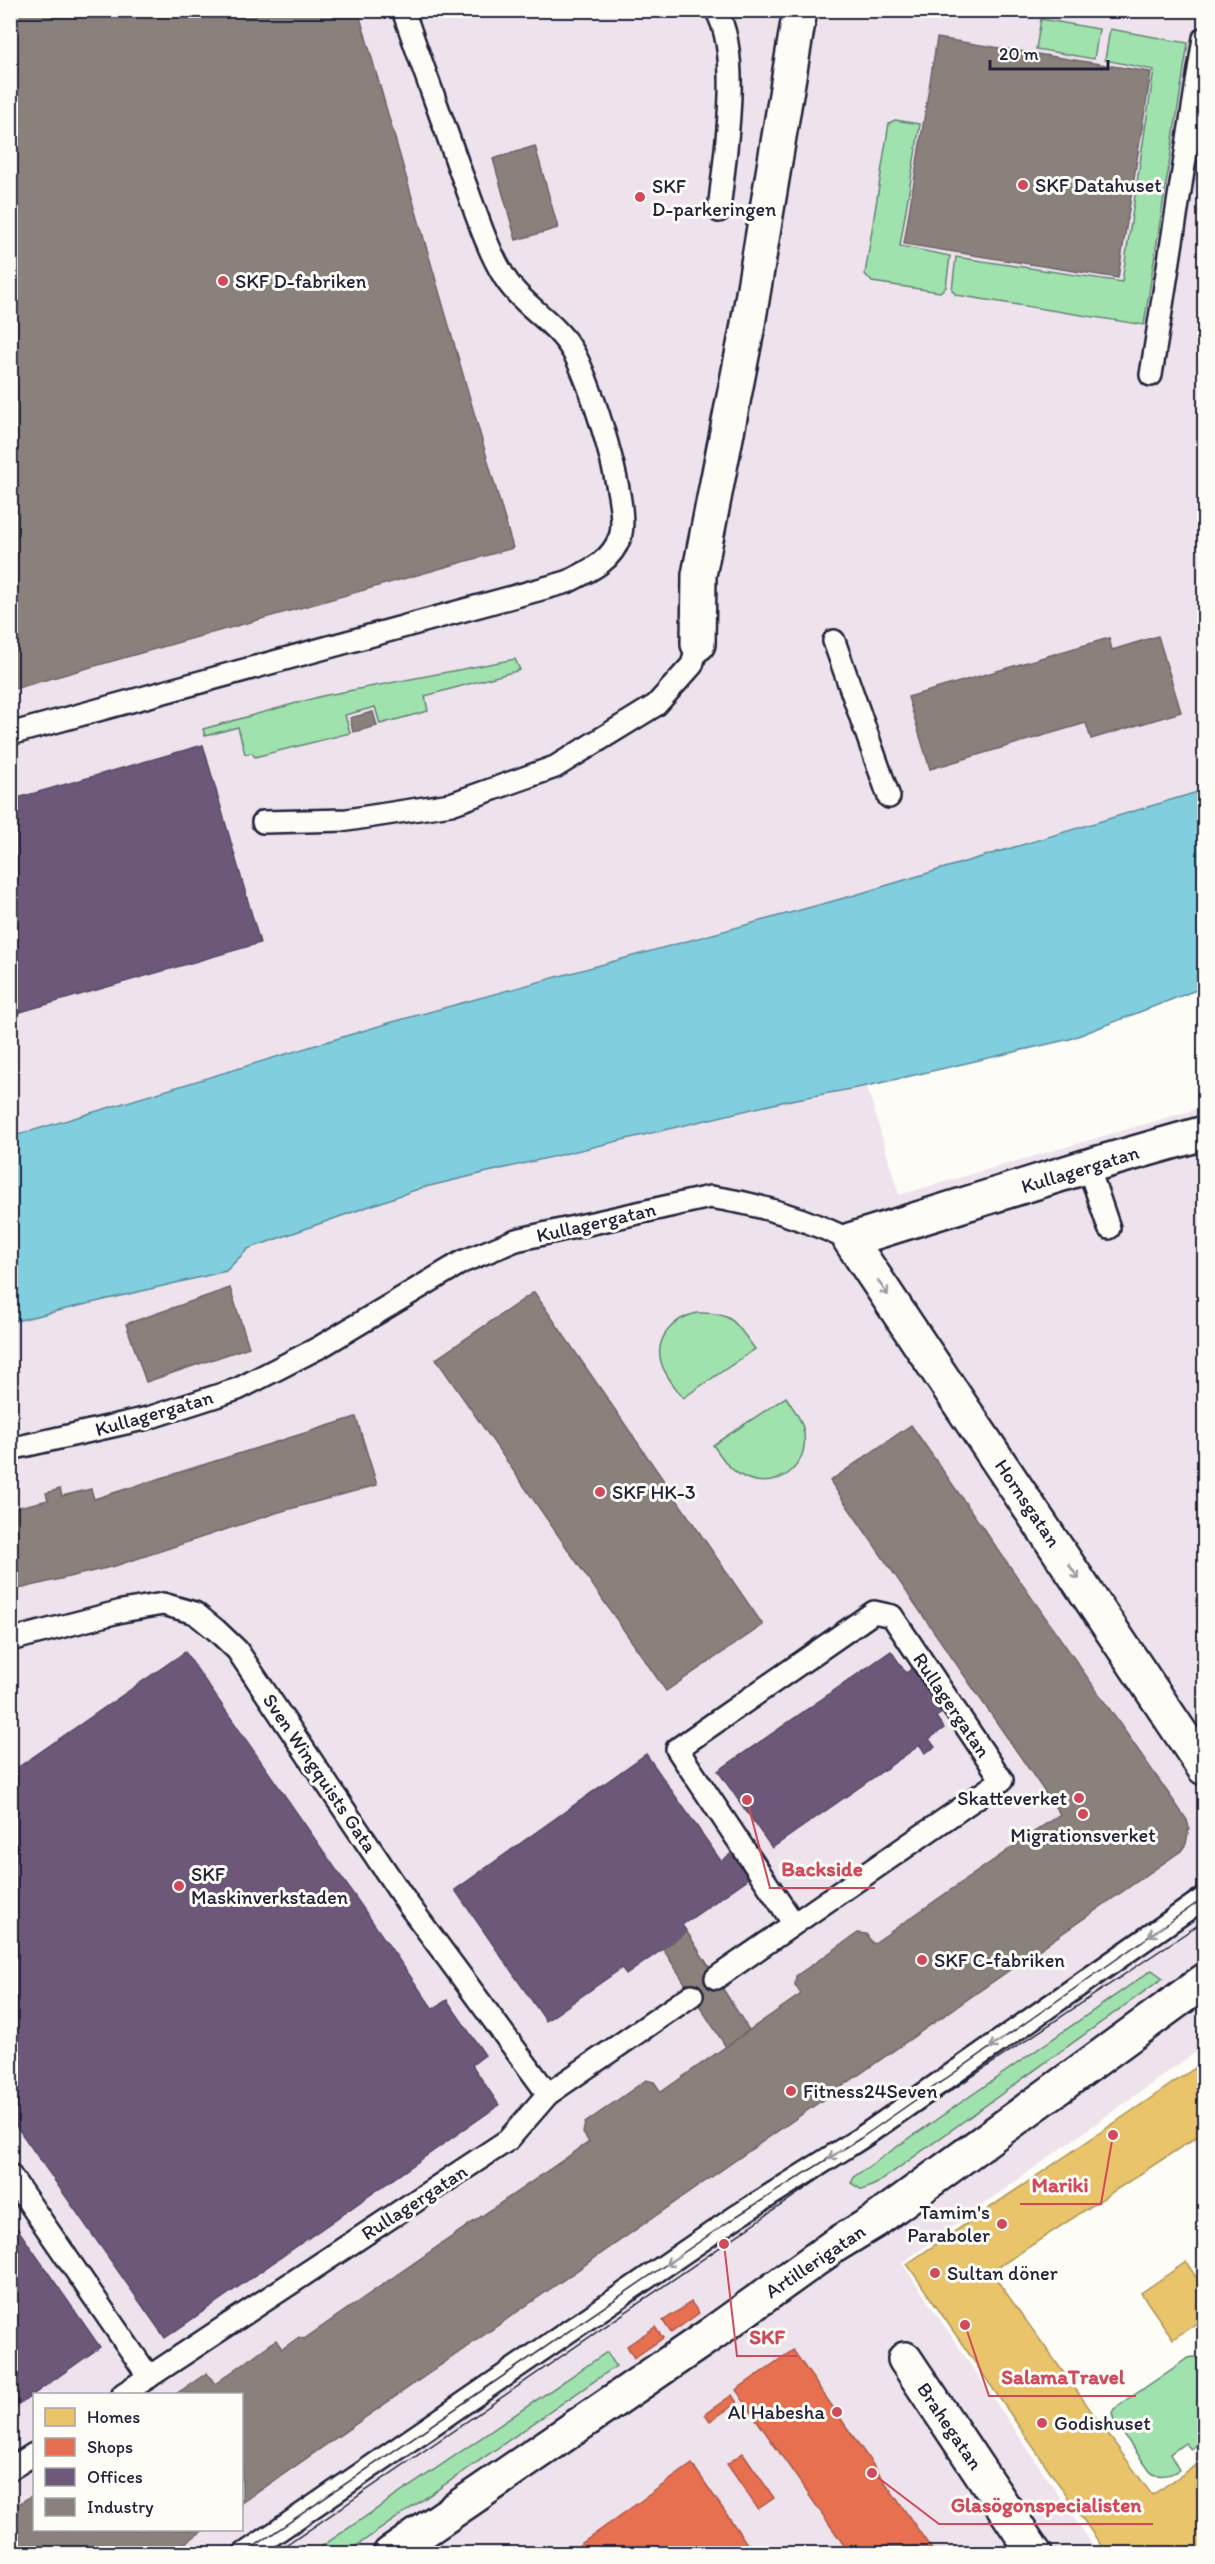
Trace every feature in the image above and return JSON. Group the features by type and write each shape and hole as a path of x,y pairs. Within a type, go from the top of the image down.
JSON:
{"street":[{"path":"698,644 699,575 747,330 800,10"},
{"name":"Kullagergatan","path":"850,1240 1088,1166 1204,1133"},
{"name":"Hornsgatan","path":"850,1240 1204,1768"},
{"name":"Artillerigatan","path":"390,2553 703,2339 834,2246 875,2221 1204,1981"},
{"name":"Brahegatan","path":"904,2359 1035,2553"}],"lane":[{"path":"10,734 567,582 596,568 611,554 621,535 622,510 599,416 587,380 573,351 555,326 529,305 503,275 485,238 403,10"},
{"path":"716,10 723,22 728,59 729,100 719,211"},
{"path":"1151,375 1204,38"},
{"path":"834,641 889,797"},
{"path":"263,822 347,820 451,804 555,767 656,705 692,665 698,644"},
{"path":"1088,1166 1109,1228"},
{"name":"Kullagergatan","path":"10,1449 148,1418 238,1389 320,1347 462,1262 516,1240 710,1197 734,1200 807,1220 850,1240"},
{"name":"Sven Wingquists Gata","path":"10,1640 122,1611 163,1604 195,1613 216,1630 237,1650 407,1903 548,2094"},
{"name":"Rullagergatan","path":"716,1978 794,1924 1002,1780 892,1616 874,1612 677,1749 794,1924"},
{"path":"244,2553 736,2216 861,2138 1204,1898"},
{"name":"Rullagergatan","path":"125,2393 508,2140 548,2094 692,1995"},
{"path":"10,2175 149,2377"},
{"path":"10,2469 33,2455"}],"shaded area":[{"path":"11,11 1204,11 1204,790 855,895 389,1023 11,1137"},
{"path":"867,1086 899,1195 1204,1107 1204,2046 902,2263 1098,2553 11,2553 10,1322 226,1271 248,1249 421,1188 786,1101"}],"green space":[{"path":"1041,19 1099,29 1094,59 1036,49"},
{"path":"1110,29 1188,43 1144,325 956,295 952,290 956,257 1122,282 1154,70 1105,60"},
{"path":"895,120 920,124 900,246 950,256 946,287 940,292 872,282 865,274 889,123"},
{"path":"515,659 520,670 425,696 428,711 380,724 375,707 345,715 350,733 255,757 252,753 245,754 238,727 205,736 203,729 322,696"},
{"path":"697,1313 719,1314 732,1320 755,1349 683,1398 662,1365 660,1347 667,1331 673,1325"},
{"path":"786,1397 800,1419 803,1429 804,1447 801,1458 794,1468 776,1480 764,1482 740,1475 728,1465 713,1445"},
{"path":"1152,1970 1163,1978 876,2184 862,2190 851,2183 855,2176"},
{"path":"607,2352 616,2366 346,2553 312,2553"},
{"path":"1194,2357 1204,2361 1204,2440 1191,2449 1185,2443 1170,2454 1179,2470 1166,2475 1152,2474 1114,2421 1112,2413 1114,2409 1188,2358"}],"water":[{"path":"1204,790 1204,987 1070,1039 867,1086 786,1101 421,1188 248,1249 226,1271 11,1322 11,1137 389,1023 855,895"}],"building: Homes":[{"path":"1204,2062 1204,2132 991,2272 1152,2495 1204,2460 1204,2550 1200,2554 1107,2554 907,2264"},
{"path":"1186,2262 1204,2289 1204,2318 1173,2339 1141,2293"}],"building: Shops":[{"path":"691,2302 699,2313 671,2333 663,2321"},
{"path":"655,2327 663,2338 634,2358 627,2346"},
{"path":"793,2350 935,2554 850,2554 736,2390"},
{"path":"732,2395 737,2403 710,2421 705,2414"},
{"path":"743,2453 774,2498 758,2509 727,2464"},
{"path":"692,2464 754,2554 567,2554"}],"building: Offices":[{"path":"203,745 260,943 10,1015 10,800"},
{"path":"891,1651 906,1673 914,1667 945,1711 936,1717 944,1728 929,1739 935,1747 925,1753 920,1745 772,1848 718,1771"},
{"name":"SKF Maskinverkstaden","path":"185,1652 433,2009 447,2000 485,2055 472,2065 499,2105 165,2338 10,2117 10,1773"},
{"path":"646,1754 721,1861 735,1851 752,1876 682,1925 687,1932 626,1975 622,1968 546,2021 455,1890"},
{"path":"10,2218 100,2347 10,2411"}],"building: Industry":[{"name":"SKF D-fabriken","path":"24,10 358,10 513,548 10,690 10,14"},
{"name":"SKF Datahuset","path":"937,38 1151,72 1118,278 904,244"},
{"path":"535,146 558,228 516,240 493,159"},
{"path":"1158,636 1181,712 1091,739 1086,723 930,769 908,697 1109,638 1112,650"},
{"path":"373,712 377,726 353,732 350,718"},
{"path":"230,1288 249,1347 146,1382 126,1324"},
{"name":"SKF HK-3","path":"534,1292 763,1625 666,1691 436,1359"},
{"path":"356,1417 377,1485 279,1512 115,1566 10,1591 10,1509 48,1500 46,1493 60,1489 62,1496 91,1489 94,1499"},
{"name":"SKF C-fabriken","path":"911,1425 1187,1820 1189,1828 1186,1844 1181,1851 243,2502 243,2393 177,2393 207,2373 215,2384 276,2340 282,2349 299,2337 304,2339 589,2142 583,2133 585,2123 646,2080 654,2082 661,2092 801,1994 795,1985 796,1976 858,1933 866,1934 873,1944 1060,1814 830,1481"},
{"path":"687,1932 749,2030 726,2047 663,1949"},
{"path":"33,2495 33,2531 203,2531 169,2554 10,2554 10,2510"}],"tram line":[{"path":"243,2554 737,2216 861,2138 1204,1898"},
{"path":"274,2554 812,2184 1204,1921"}],"place":[{"name":"SKF Datahuset","path":"1023,185"},
{"name":"SKF D-parkeringen","path":"640,197"},
{"name":"SKF D-fabriken","path":"223,281"},
{"name":"SKF HK-3","path":"600,1492"},
{"name":"Skatteverket","path":"1079,1798"},
{"name":"Backside","path":"747,1800"},
{"name":"Migrationsverket","path":"1083,1814"},
{"name":"SKF Maskinverkstaden","path":"179,1886"},
{"name":"SKF C-fabriken","path":"922,1960"},
{"name":"Fitness24Seven","path":"791,2091"},
{"name":"Mariki","path":"1113,2135"},
{"name":"Tamim's Paraboler","path":"1002,2224"},
{"name":"SKF","path":"724,2244"},
{"name":"Sultan döner","path":"935,2273"},
{"name":"SalamaTravel","path":"965,2325"},
{"name":"Al Habesha","path":"837,2412"},
{"name":"Godishuset","path":"1042,2423"},
{"name":"Glasögonspecialisten","path":"872,2473"}]}
